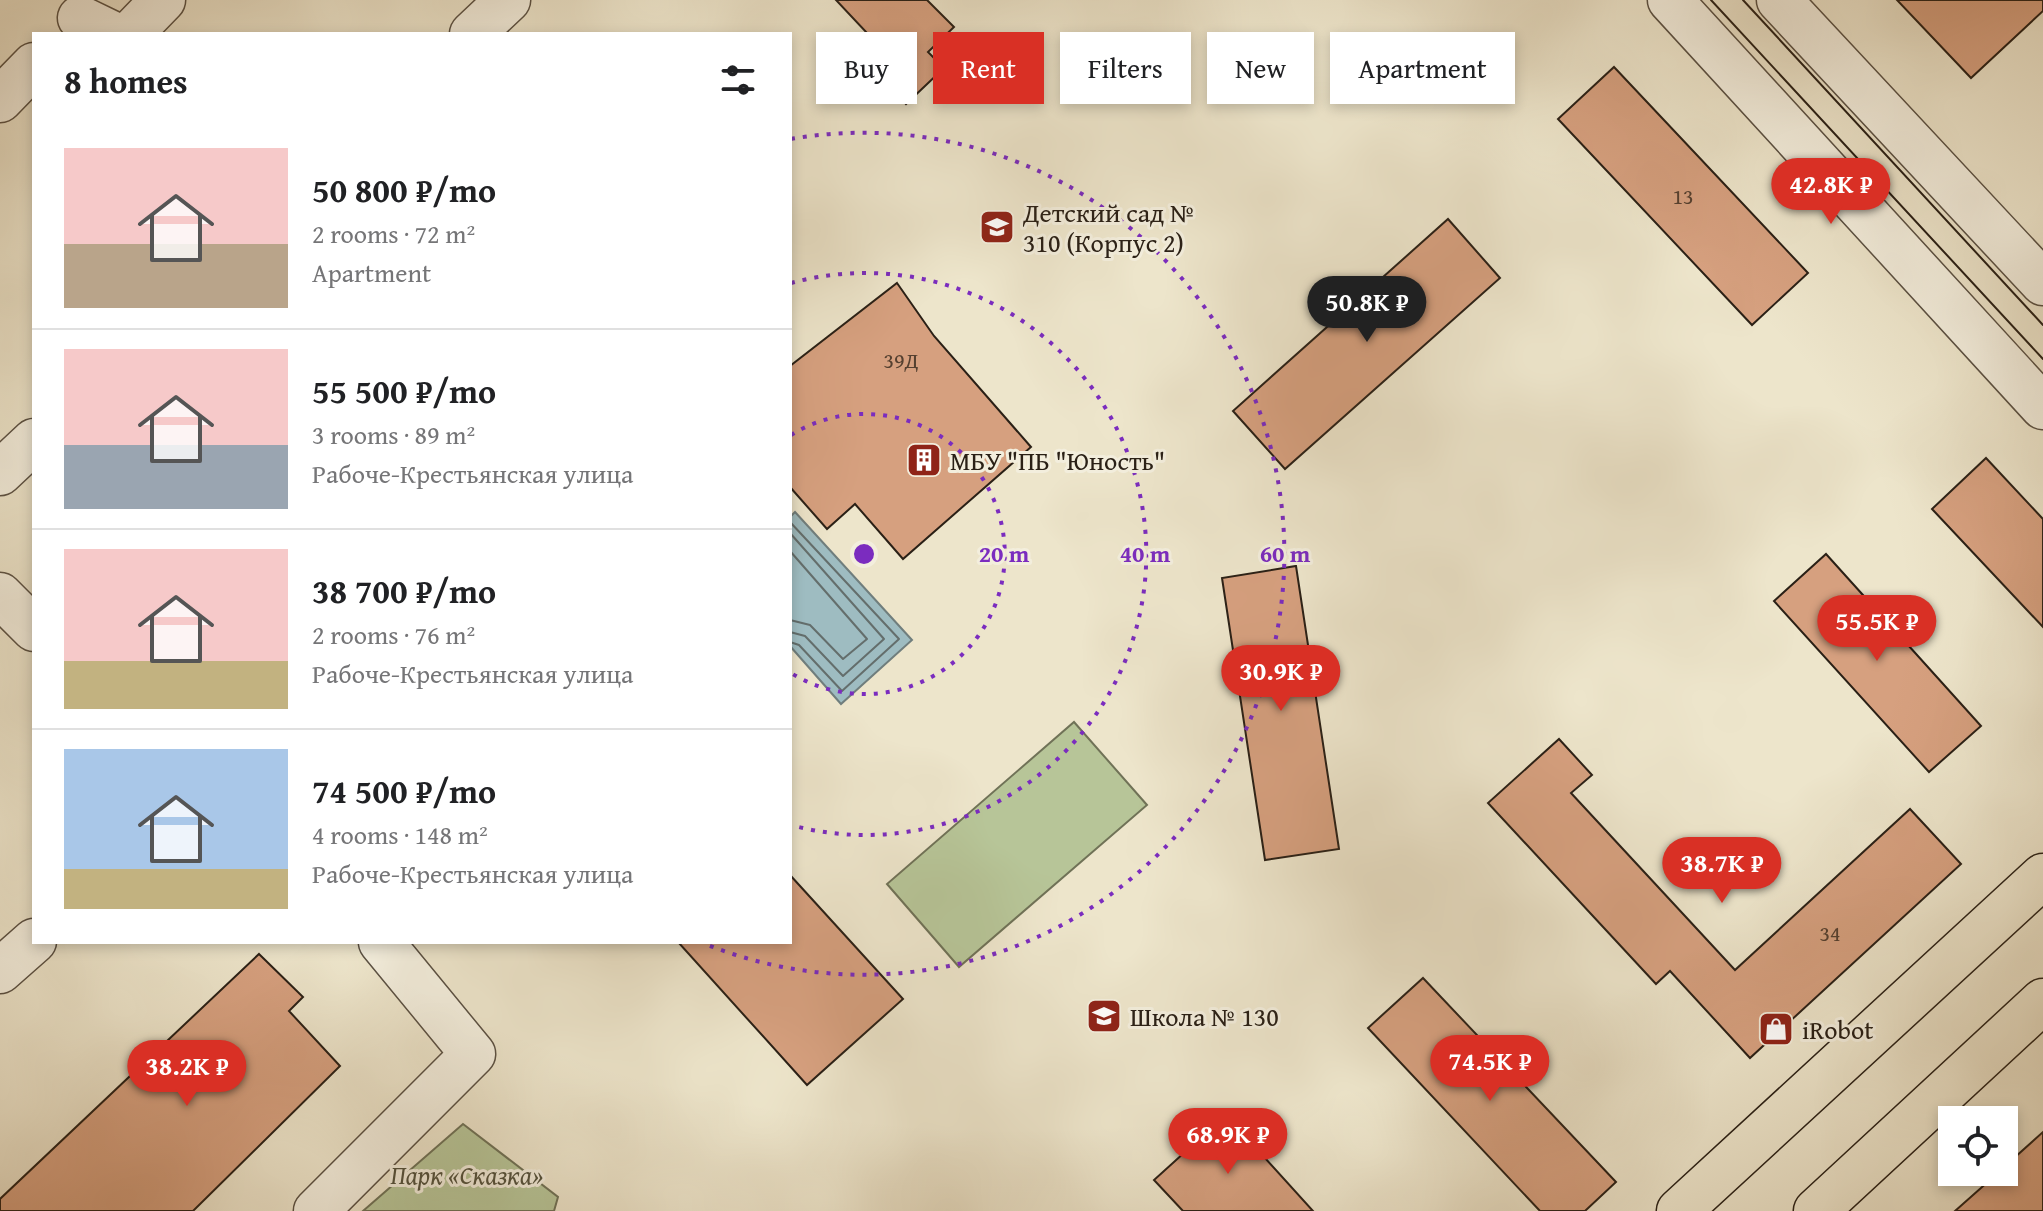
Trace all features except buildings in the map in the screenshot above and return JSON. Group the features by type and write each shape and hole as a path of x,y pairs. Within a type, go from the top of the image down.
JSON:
{"main road":[{"path":"1679,1211 2043,876"},
{"path":"1816,1211 2037,1019"}],"street":[{"path":"132,32 163,0"},
{"path":"474,32 508,0"},
{"path":"1670,0 2043,407"},
{"path":"1779,0 2043,283"},
{"path":"0,100 32,67"},
{"path":"0,473 32,443"},
{"path":"0,595 32,627"},
{"path":"0,971 32,943"},
{"path":"316,1211 473,1054 383,944"}],"green space":[{"path":"1074,722 1147,805 959,967 887,884"},
{"name":"Парк «Сказка»","path":"463,1124 558,1197 554,1211 363,1211"}],"water":[{"path":"795,512 912,640 841,704 792,648 792,515"}],"tram line":[{"path":"1711,0 2043,359"},
{"path":"1743,0 2043,325"}],"place":[{"name":"Детский сад № 310 (Корпус 2)","path":"997,227"},
{"name":"МБУ \"ПБ \"Юность\"","path":"924,460"},
{"name":"Школа № 130","path":"1104,1016"},
{"name":"iRobot","path":"1776,1029"}]}
